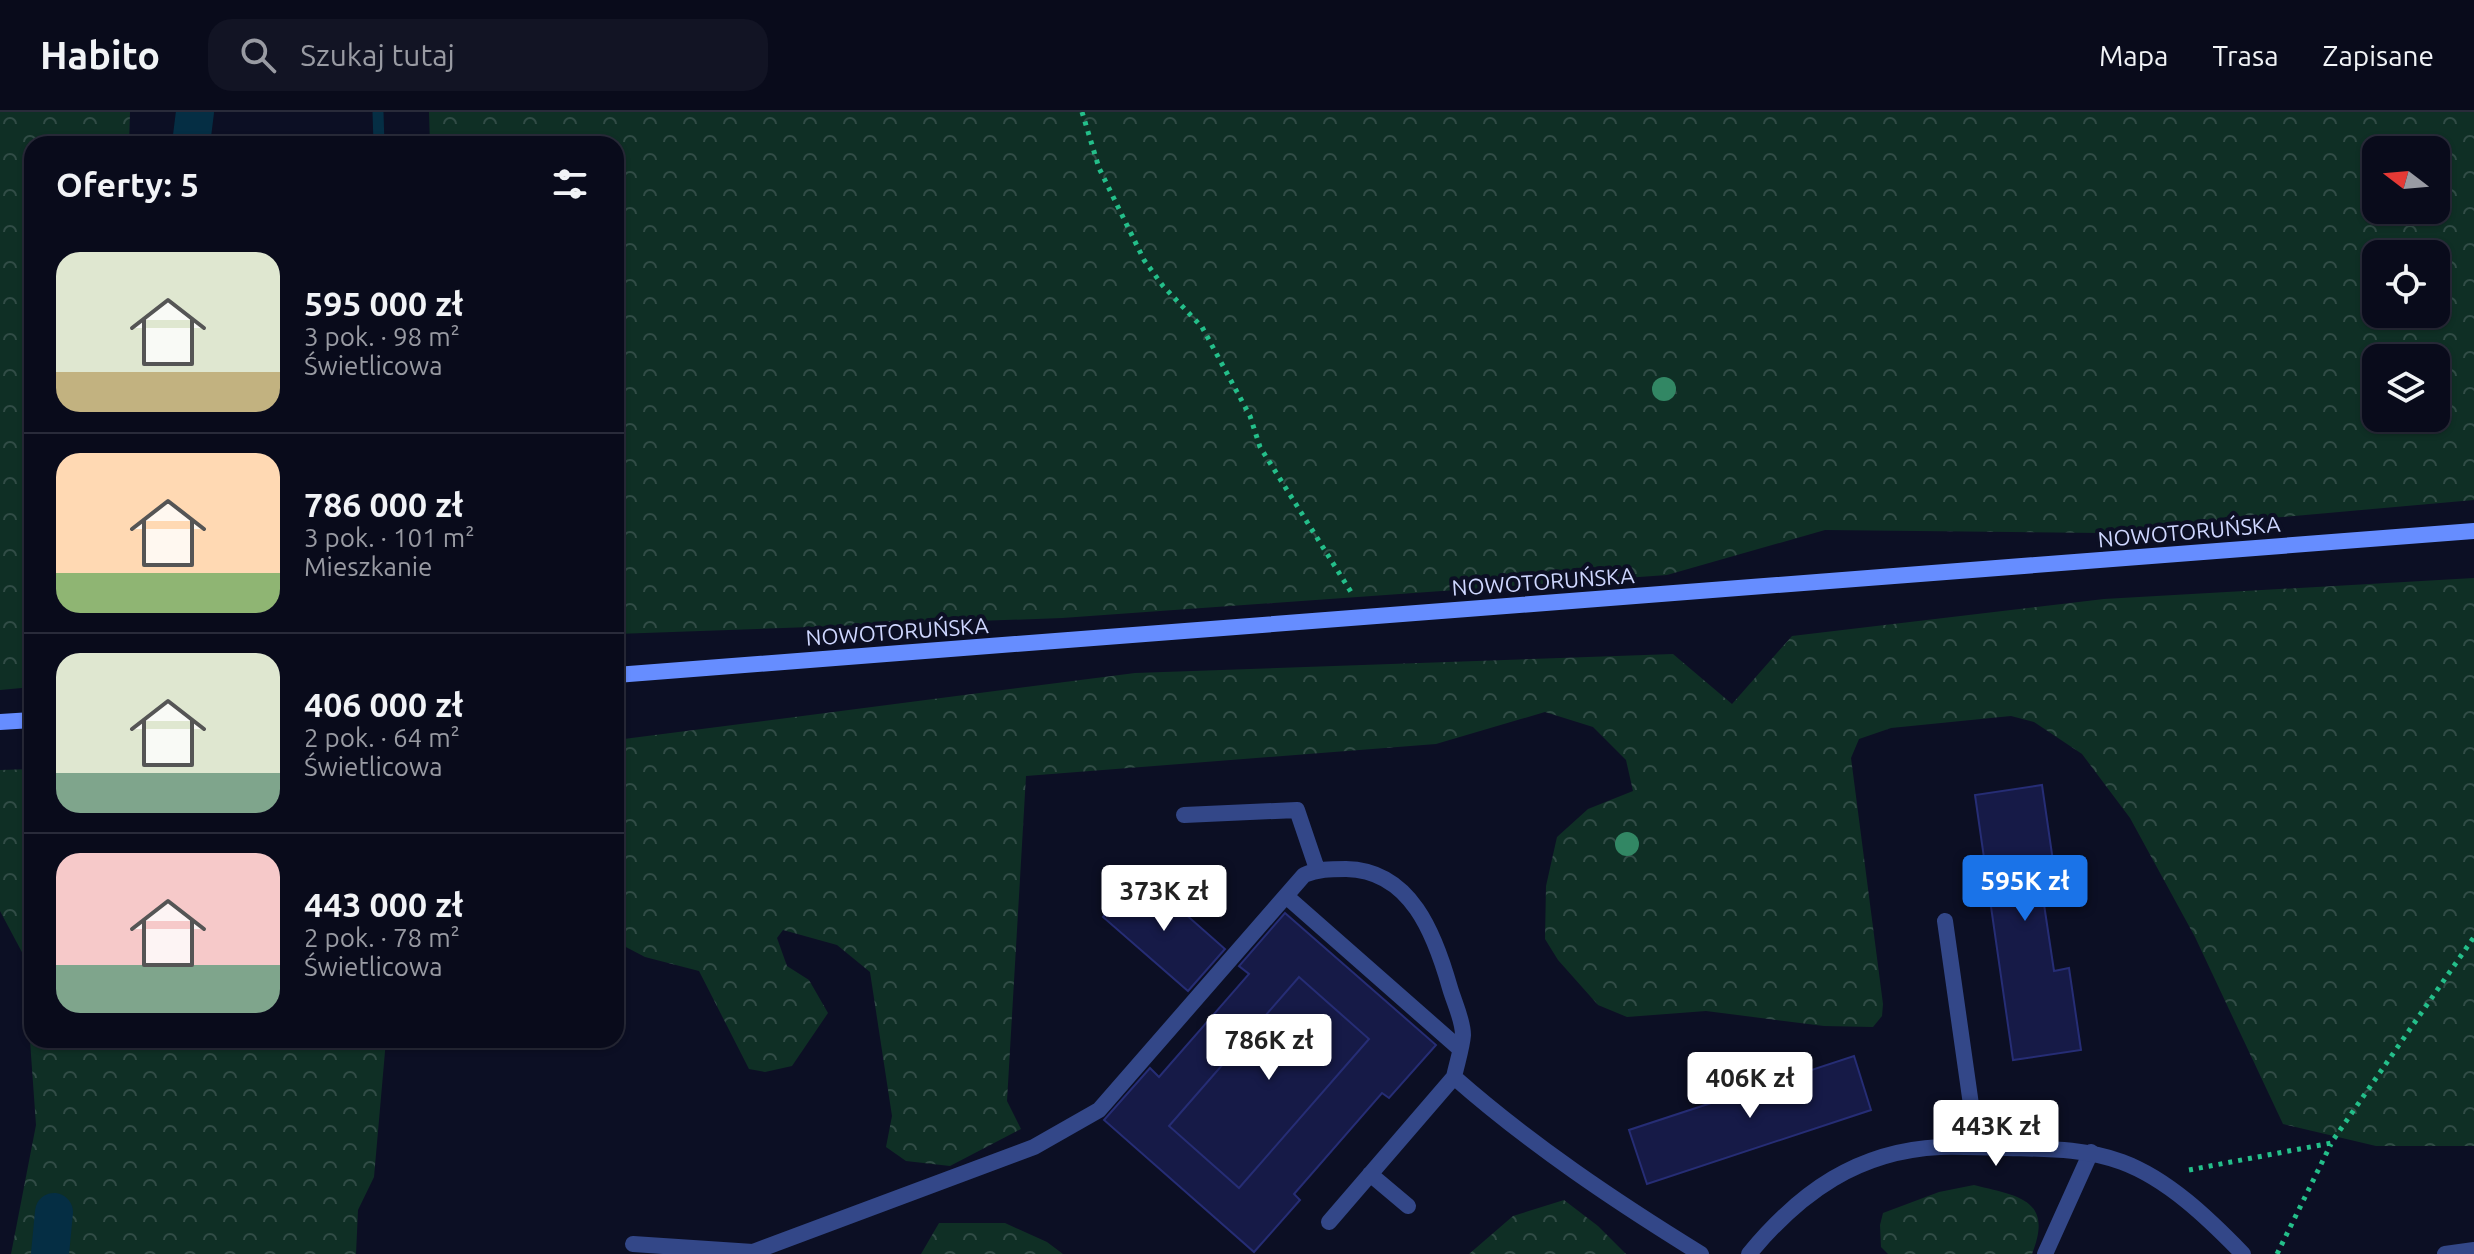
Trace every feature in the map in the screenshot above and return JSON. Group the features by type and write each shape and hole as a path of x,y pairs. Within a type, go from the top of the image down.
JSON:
{"main road":[{"name":"NOWOTORUŃSKA","path":"624,674 2474,531"},
{"path":"0,722 24,720"}],"street":[{"path":"1184,815 1297,810 1317,869"},
{"path":"633,1244 753,1252 1034,1147 1099,1110 1304,875 1317,869 1362,870 1386,879 1424,916 1439,950 1463,1033 1454,1077 1329,1222"},
{"path":"1286,896 1460,1049"},
{"path":"1945,921 1977,1147"},
{"path":"1454,1077 1543,1150 1701,1254"},
{"path":"1749,1254 1797,1203 1833,1177 1867,1162 1902,1152 1939,1147 2068,1149 2091,1152 2124,1163 2150,1177 2203,1215 2243,1254"},
{"path":"2045,1254 2091,1152"},
{"path":"1370,1174 1408,1206"},
{"path":"2445,1254 2474,1250"}],"path":[{"path":"1082,112 1099,168 1144,260 1163,286 1202,327 1250,416 1260,447 1366,617"},
{"path":"2277,1254 2331,1143 2474,937"},
{"path":"2150,1177 2331,1143"}],"green space":[{"path":"0,112 130,112 129,136 24,136 24,688 0,690"},
{"path":"429,112 2474,112 2474,500 2102,533 1825,530 1667,575 1062,618 624,634 624,136 430,136"},
{"path":"2474,578 2474,1146 2376,1146 2283,1124 2195,937 2130,818 2082,754 2034,722 2011,716 1891,728 1859,739 1851,758 1883,1004 1882,1016 1873,1027 1824,1026 1706,1011 1627,1017 1598,1005 1558,960 1545,939 1546,886 1557,837 1588,809 1633,791 1626,760 1593,727 1545,712 1436,744 1026,776 1007,1101 1021,1129 950,1166 906,1161 886,1147 892,1116 870,972 837,945 783,930 777,938 787,966 809,980 828,1013 792,1066 765,1072 749,1069 699,971 645,957 624,946 624,739 1135,673 1673,654 1732,704 1792,636 2104,599"},
{"path":"24,769 24,956 0,911 0,770"},
{"path":"31,1048 385,1048 374,1177 358,1210 356,1254 11,1254 36,1125"},
{"path":"1974,1185 2017,1197 2035,1211 2038,1236 2032,1254 1888,1254 1881,1247 1883,1213 1939,1192"},
{"path":"1564,1200 1598,1226 1626,1254 1469,1254 1513,1216"},
{"path":"939,1223 1005,1223 1047,1242 1063,1254 921,1254"}],"building":[{"path":"2042,785 2054,868 2039,871 2054,971 2069,968 2081,1050 2013,1060 1975,795"},
{"path":"1141,875 1225,949 1188,991 1103,917"},
{"path":"1285,913 1436,1045 1389,1098 1382,1093 1294,1194 1300,1200 1254,1252 1104,1120 1150,1068 1159,1077 1249,974 1239,966"},
{"path":"1299,977 1369,1039 1239,1188 1169,1126"},
{"path":"1854,1056 1871,1110 1647,1184 1629,1130"}],"waterway":[{"path":"192,136 195,112"},
{"path":"378,112 379,136"},
{"path":"50,1254 54,1212"}]}
